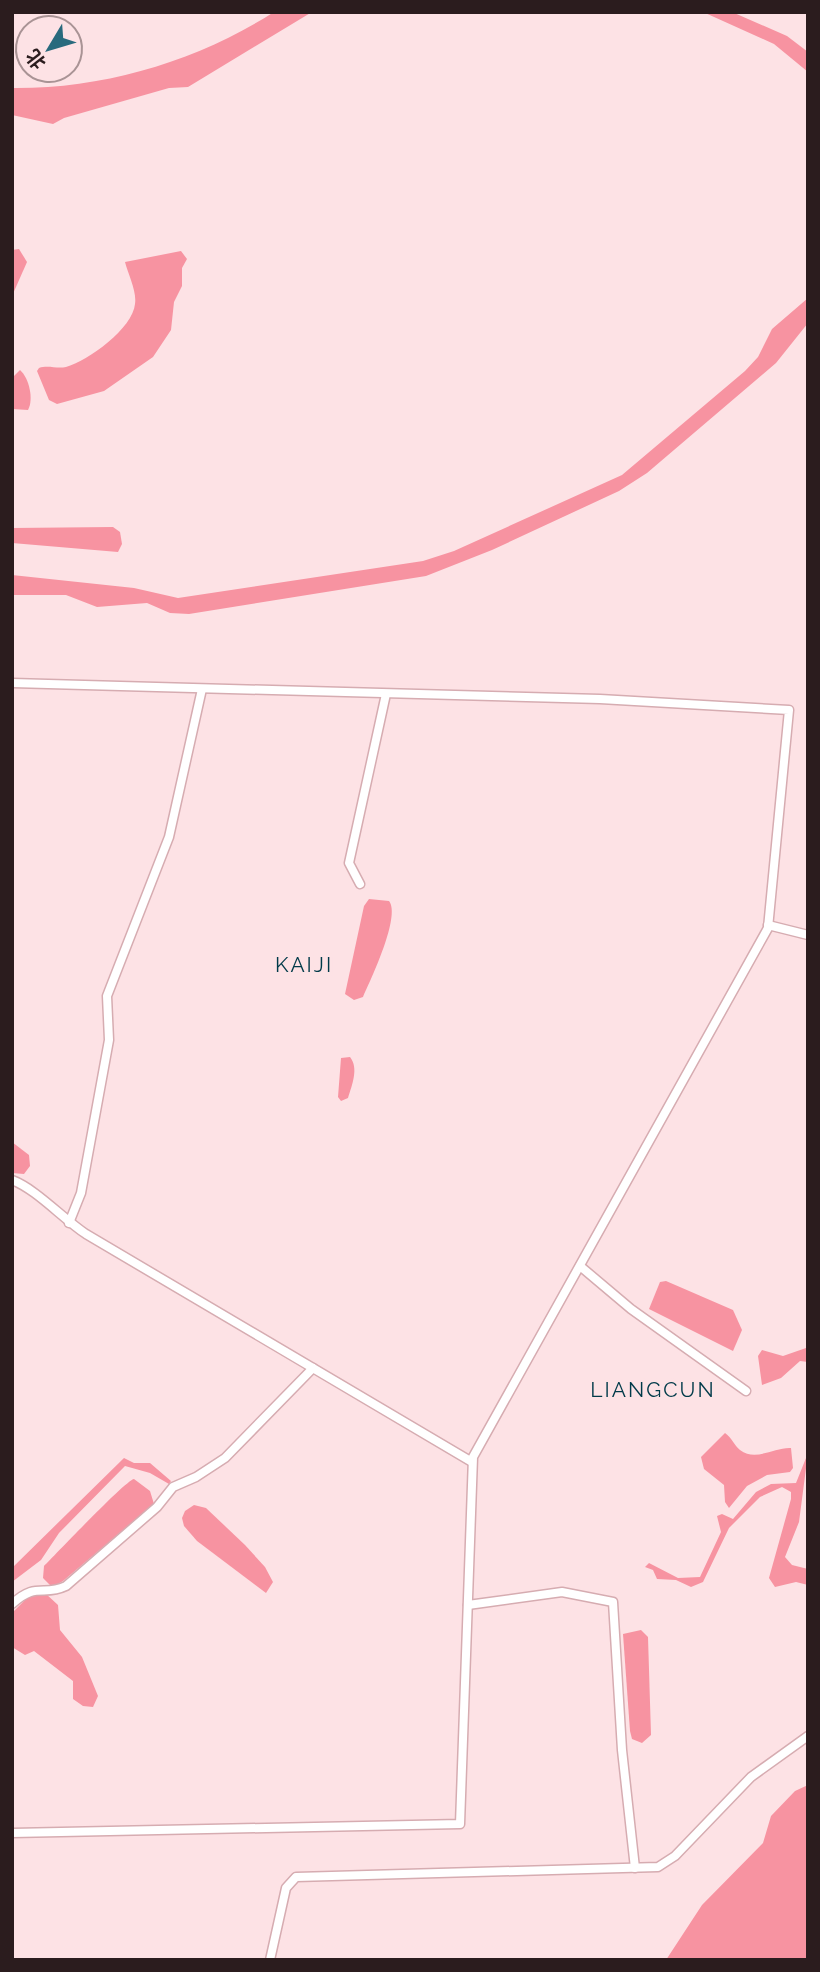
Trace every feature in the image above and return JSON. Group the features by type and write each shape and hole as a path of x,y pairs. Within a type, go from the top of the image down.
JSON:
{"street":[{"path":"12,683 600,699 789,710 768,925 757,951 476,1449 472,1462 460,1824 12,1833"},
{"path":"69,1223 80,1193 109,1040 107,996 169,837 202,689"},
{"path":"360,884 349,863 386,694"},
{"path":"768,925 808,936"},
{"path":"12,1180 28,1187 69,1223 472,1462"},
{"path":"580,1266 631,1309 746,1391"},
{"path":"12,1604 33,1590 51,1590 66,1586 157,1507 173,1487 196,1477 225,1458 313,1368"},
{"path":"468,1605 562,1592 613,1602 622,1750 635,1867"},
{"path":"270,1960 286,1888 296,1877 658,1867 670,1860 751,1777 808,1735"}],"shaded area":[{"path":"274,12 312,12 188,87 169,88 64,118 53,124 12,115 12,88 84,84 149,69 214,45"},
{"path":"703,12 732,12 787,36 808,52 808,72 774,44"},
{"path":"19,249 27,262 12,296 12,250"},
{"path":"181,251 187,259 182,268 182,286 174,302 171,330 153,357 104,391 57,404 49,400 37,371 39,368 66,367 86,358 118,333 132,313 135,294 125,262"},
{"path":"808,298 808,323 776,363 647,473 619,491 492,550 426,576 189,614 170,613 147,603 97,607 66,595 12,595 12,575 134,588 178,598 423,561 454,551 622,475 745,371 758,357 772,329"},
{"path":"20,370 30,389 28,410 12,409 12,378"},
{"path":"113,527 120,532 122,544 118,552 12,543 12,528"},
{"path":"369,899 389,901 392,909 391,920 384,948 363,997 354,1000 345,994 364,906"},
{"path":"350,1057 354,1066 353,1082 348,1098 341,1101 338,1097 341,1058"},
{"path":"12,1142 29,1155 30,1166 24,1174 12,1173"},
{"path":"666,1281 733,1310 742,1330 733,1351 649,1309 660,1282"},
{"path":"806,1348 808,1362 800,1361 781,1378 762,1385 758,1356 762,1350 783,1356"},
{"path":"725,1433 738,1448 752,1455 791,1448 793,1468 790,1472 767,1475 747,1486 729,1508 725,1502 724,1485 704,1469 701,1457"},
{"path":"808,1453 799,1522 785,1557 792,1565 808,1569 808,1585 796,1582 775,1587 769,1578 791,1499 791,1492 782,1487 760,1497 729,1528 703,1582 691,1587 676,1580 657,1579 653,1570 645,1567 649,1563 678,1578 700,1577 721,1532 717,1516 722,1514 733,1519 756,1492 771,1484 796,1483"},
{"path":"124,1458 134,1463 150,1463 171,1481 169,1484 150,1473 125,1466 59,1533 41,1560 12,1582 12,1568"},
{"path":"134,1479 150,1491 154,1504 63,1581 50,1585 43,1578 44,1566 105,1504"},
{"path":"194,1505 206,1508 265,1567 273,1582 266,1593 197,1541 184,1526 182,1518 185,1511"},
{"path":"45,1593 58,1605 60,1630 82,1657 98,1696 93,1707 83,1706 73,1699 73,1681 34,1651 25,1655 12,1647 12,1613 31,1594"},
{"path":"641,1630 648,1637 651,1735 642,1743 632,1739 630,1731 623,1634"},
{"path":"808,1785 808,1960 666,1960 702,1905 763,1843 771,1816 795,1791"}],"district":[{"name":"KAIJI","path":"304,964"},
{"name":"LIANGCUN","path":"653,1389"}]}
